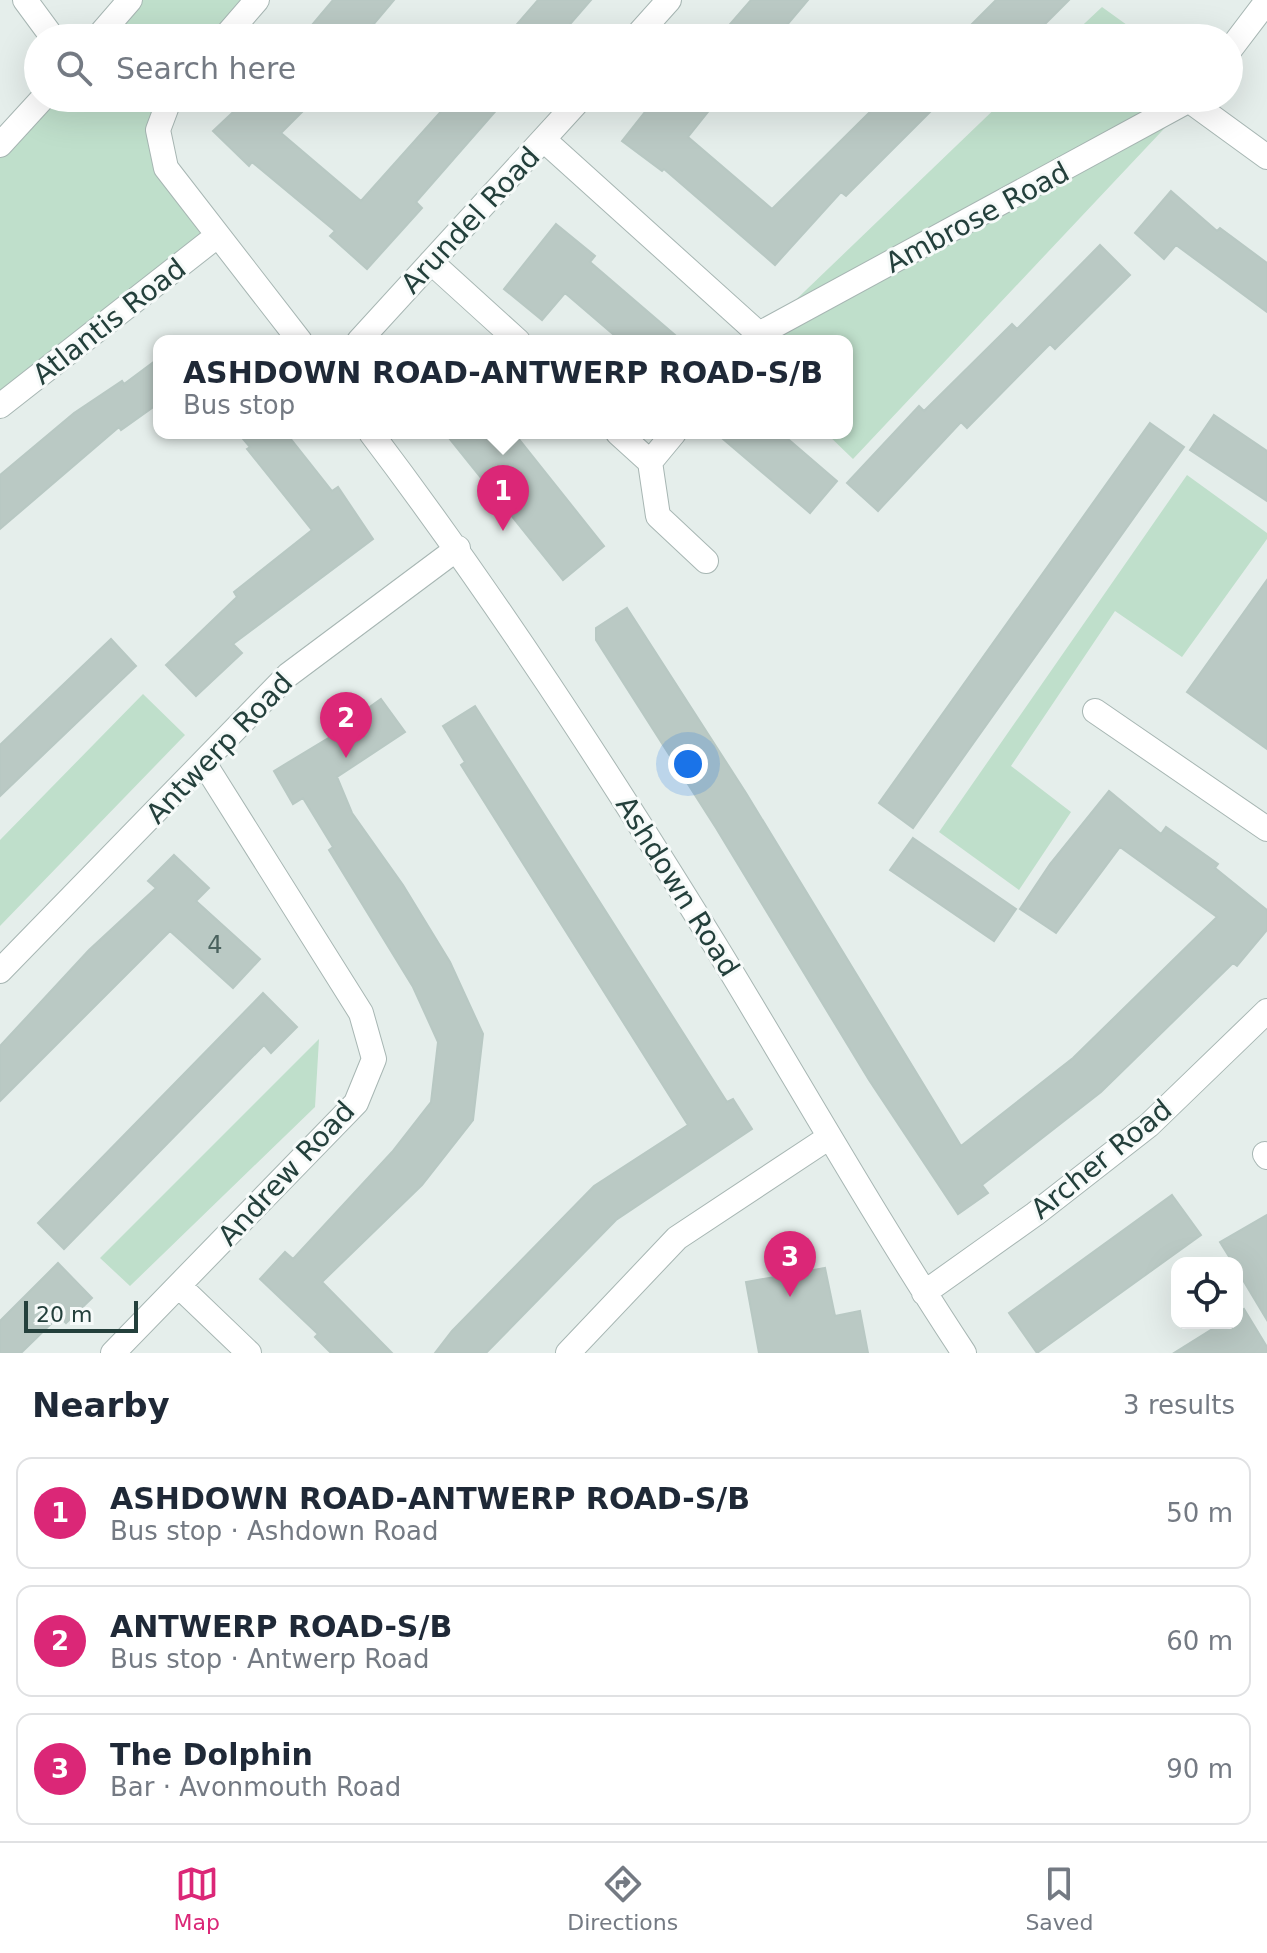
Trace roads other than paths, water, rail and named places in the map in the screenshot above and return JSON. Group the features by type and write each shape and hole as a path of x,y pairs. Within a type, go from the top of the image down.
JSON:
{"street":[{"path":"25,0 43,24"},
{"path":"109,24 130,0"},
{"path":"236,24 257,0"},
{"path":"648,24 669,0"},
{"path":"1243,33 1267,1"},
{"path":"0,145 30,112"},
{"path":"165,112 158,130 166,168 295,335"},
{"name":"Arundel Road","path":"364,335 569,112"},
{"name":"Ambrose Road","path":"760,335 1170,112"},
{"path":"1208,112 1267,157"},
{"name":"Ambrose Road","path":"544,140 754,335"},
{"name":"Atlantis Road","path":"0,406 217,236"},
{"path":"431,262 511,335"},
{"name":"Ashdown Road","path":"376,439 458,548 614,782 828,1138 964,1353"},
{"path":"625,439 650,462 658,516 706,561"},
{"path":"650,462 669,439"},
{"name":"Antwerp Road","path":"0,971 288,675 458,548"},
{"path":"1095,711 1267,829"},
{"name":"Andrew Road","path":"113,1353 356,1103 374,1059 361,1013 204,763"},
{"name":"Archer Road","path":"924,1293 1035,1214 1149,1125 1267,1011"},
{"path":"568,1353 677,1238 828,1138"},
{"path":"179,1286 249,1353"}],"place":[{"name":"ASHDOWN ROAD-ANTWERP ROAD-S/B","path":"503,531"},
{"name":"ANTWERP ROAD-S/B","path":"346,758"},
{"name":"The Dolphin","path":"790,1297"}]}
